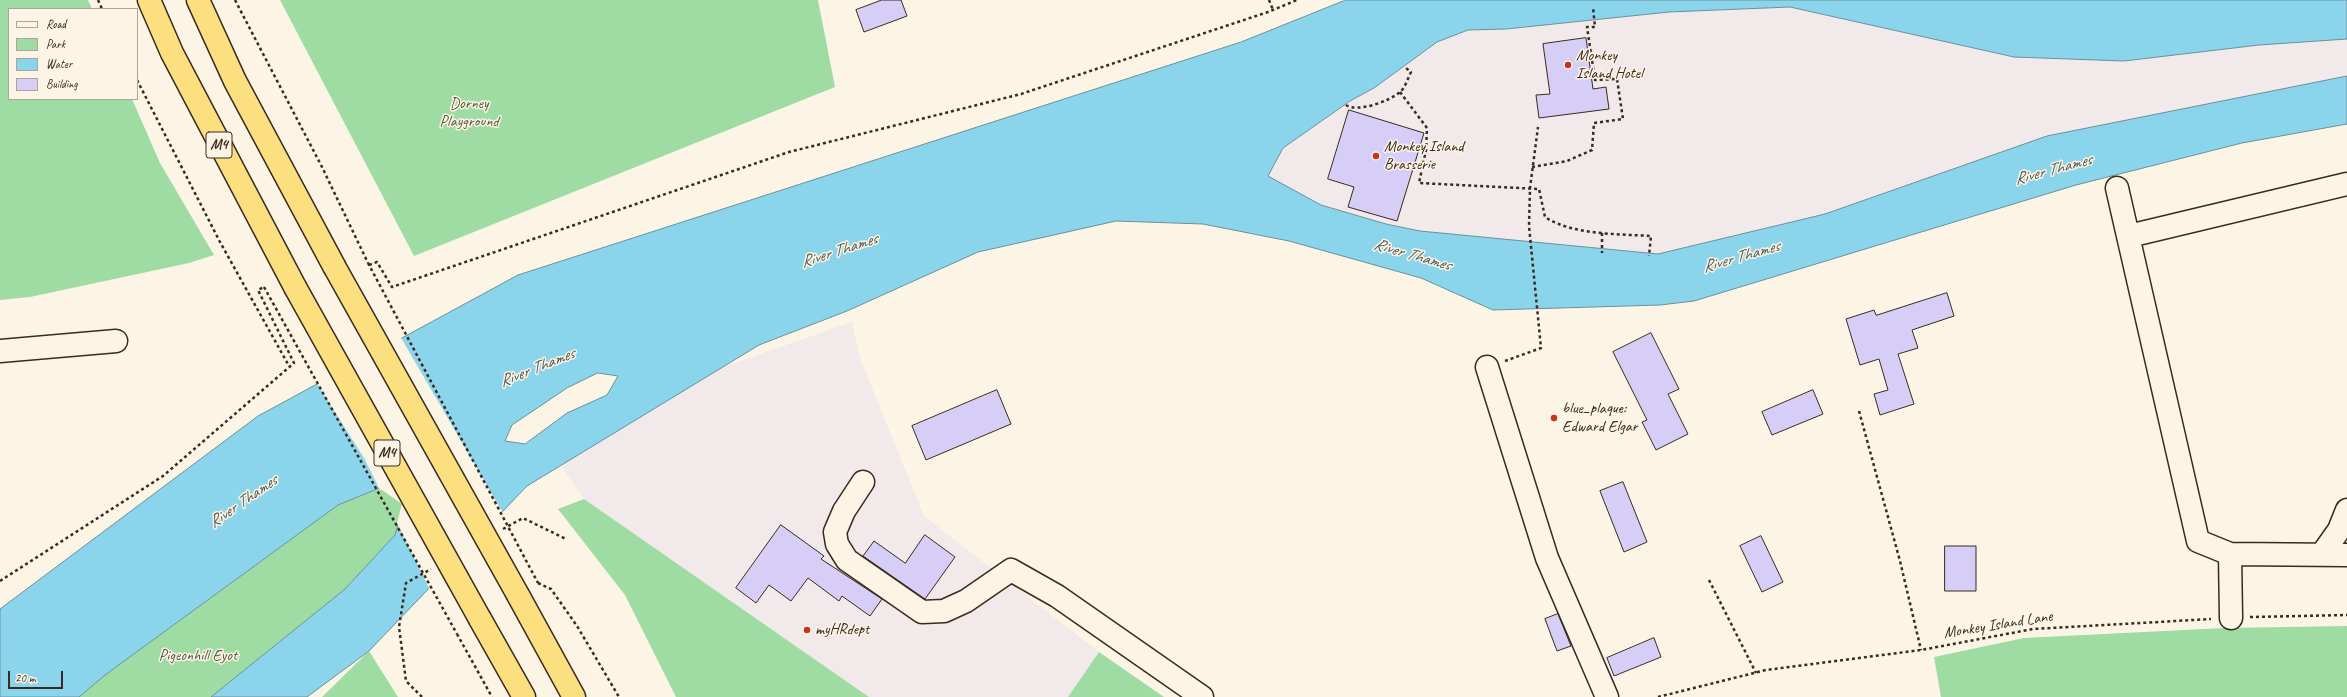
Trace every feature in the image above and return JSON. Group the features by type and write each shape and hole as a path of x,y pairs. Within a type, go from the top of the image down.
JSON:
{"highway":[{"name":"M4","path":"149,0 172,53 295,287 524,697"},
{"path":"198,0 235,81 334,266 574,697"}],"lane":[{"path":"2129,236 2347,184"},
{"path":"2117,188 2198,541 2230,554 2347,555"},
{"path":"0,351 116,342"},
{"path":"1487,367 1547,558 1607,697"},
{"path":"863,482 844,511 835,532 837,544 847,560 922,612 944,611 966,601 1011,570 1058,596 1202,697"},
{"path":"2322,554 2339,530 2347,510"},
{"path":"2230,554 2231,618"}],"path":[{"path":"236,0 322,166 369,264 538,583 551,589 577,626 619,697"},
{"path":"1269,0 1273,10"},
{"path":"369,264 377,262 392,287 789,152 1021,94 1273,10 1297,0"},
{"path":"1532,167 1568,161 1592,150 1594,123 1623,119 1617,79 1595,80 1588,27 1595,27 1593,7"},
{"path":"1346,105 1350,108 1369,107 1400,92 1411,72 1406,68"},
{"path":"138,82 220,242 289,366"},
{"path":"1400,92 1427,128 1426,150 1418,183 1539,189 1545,217 1556,224 1602,233 1651,236 1649,256"},
{"path":"1487,367 1541,348 1529,226 1530,188 1538,127"},
{"path":"1602,233 1602,254"},
{"path":"0,581 163,476 294,363 258,290 264,287 492,697"},
{"path":"1859,411 1900,561 1921,650"},
{"path":"1709,580 1756,673"},
{"name":"Monkey Island Lane","path":"1658,697 1756,673 1921,650 2033,629 2231,618 2347,615"}],"shaded area":[{"path":"1790,7 2014,57 2347,39 2347,76 2283,90 1825,214 1658,254 1420,231 1386,224 1321,205 1268,176 1283,148 1350,101 1374,88 1437,42 1468,30 1506,29 1669,12"},
{"path":"852,322 860,358 924,516 1099,652 1068,697 869,697 584,499 556,459 723,367"}],"green space":[{"path":"0,0 88,0 92,8 8,8 8,100 132,100 160,163 214,255 189,263 30,297 0,300"},
{"name":"Dorney Playground","path":"280,0 818,0 835,87 414,256"},
{"name":"Pigeonhill Eyot","path":"382,487 404,503 395,535 345,589 211,697 79,697 105,675 338,505"},
{"path":"584,499 869,697 676,697 625,595 558,509"},
{"path":"2347,626 2347,697 1941,697 1934,657 2024,638 2224,628"},
{"path":"369,651 398,697 322,697"},
{"path":"1099,652 1164,697 1068,697"}],"water":[{"name":"River Thames","path":"1346,0 2347,0 2347,39 2259,45 2124,61 2014,57 1790,7 1669,12 1506,29 1468,30 1437,42 1374,88 1350,101 1283,148 1268,176 1321,205 1386,224 1420,231 1658,254 1825,214 2047,136 2347,76 2347,124 2242,143 2076,185 1694,301 1660,305 1493,310 1421,278 1289,241 1203,224 1116,221 978,252 847,311 759,345 527,486 369,651 307,697 211,697 345,589 395,535 404,504 382,487 338,505 105,675 79,697 0,697 0,609 258,416 518,275 1241,42","holes":["598,373 618,376 607,395 567,413 525,444 505,441 512,425 567,388"]}],"pier":[{"path":"400,336 503,513 430,590 397,523 402,504 380,490 364,458 316,382"}],"building":[{"path":"882,0 901,0 907,16 864,32 856,10"},
{"name":"Monkey Island Hotel","path":"1586,38 1593,89 1606,87 1609,109 1539,118 1536,95 1550,94 1543,44"},
{"name":"Monkey Island Brasserie","path":"1349,110 1424,133 1397,221 1348,207 1354,187 1328,179"},
{"path":"1947,293 1954,316 1912,330 1918,348 1898,354 1914,404 1880,415 1874,394 1888,390 1879,359 1860,365 1846,319 1874,310 1876,315"},
{"path":"1651,333 1679,389 1668,394 1688,434 1656,450 1642,422 1647,420 1613,352"},
{"path":"997,390 1011,424 926,460 912,426"},
{"path":"1813,390 1823,414 1772,435 1762,412"},
{"path":"1623,482 1647,542 1624,552 1600,491"},
{"path":"781,525 824,556 821,559 882,599 870,616 842,596 839,601 808,578 791,601 769,585 756,603 736,588"},
{"path":"925,535 955,557 925,599 863,556 874,541 905,563"},
{"path":"1761,536 1783,582 1762,592 1740,546"},
{"path":"1945,546 1976,546 1976,591 1945,591"},
{"path":"1558,614 1571,646 1557,651 1545,619"},
{"path":"1654,638 1661,657 1614,676 1607,658"}],"place":[{"name":"Monkey Island Hotel","path":"1568,65"},
{"name":"Monkey Island Brasserie","path":"1376,156"},
{"name":"blue_plaque: Edward Elgar","path":"1554,418"},
{"name":"myHRdept","path":"807,630"}]}
